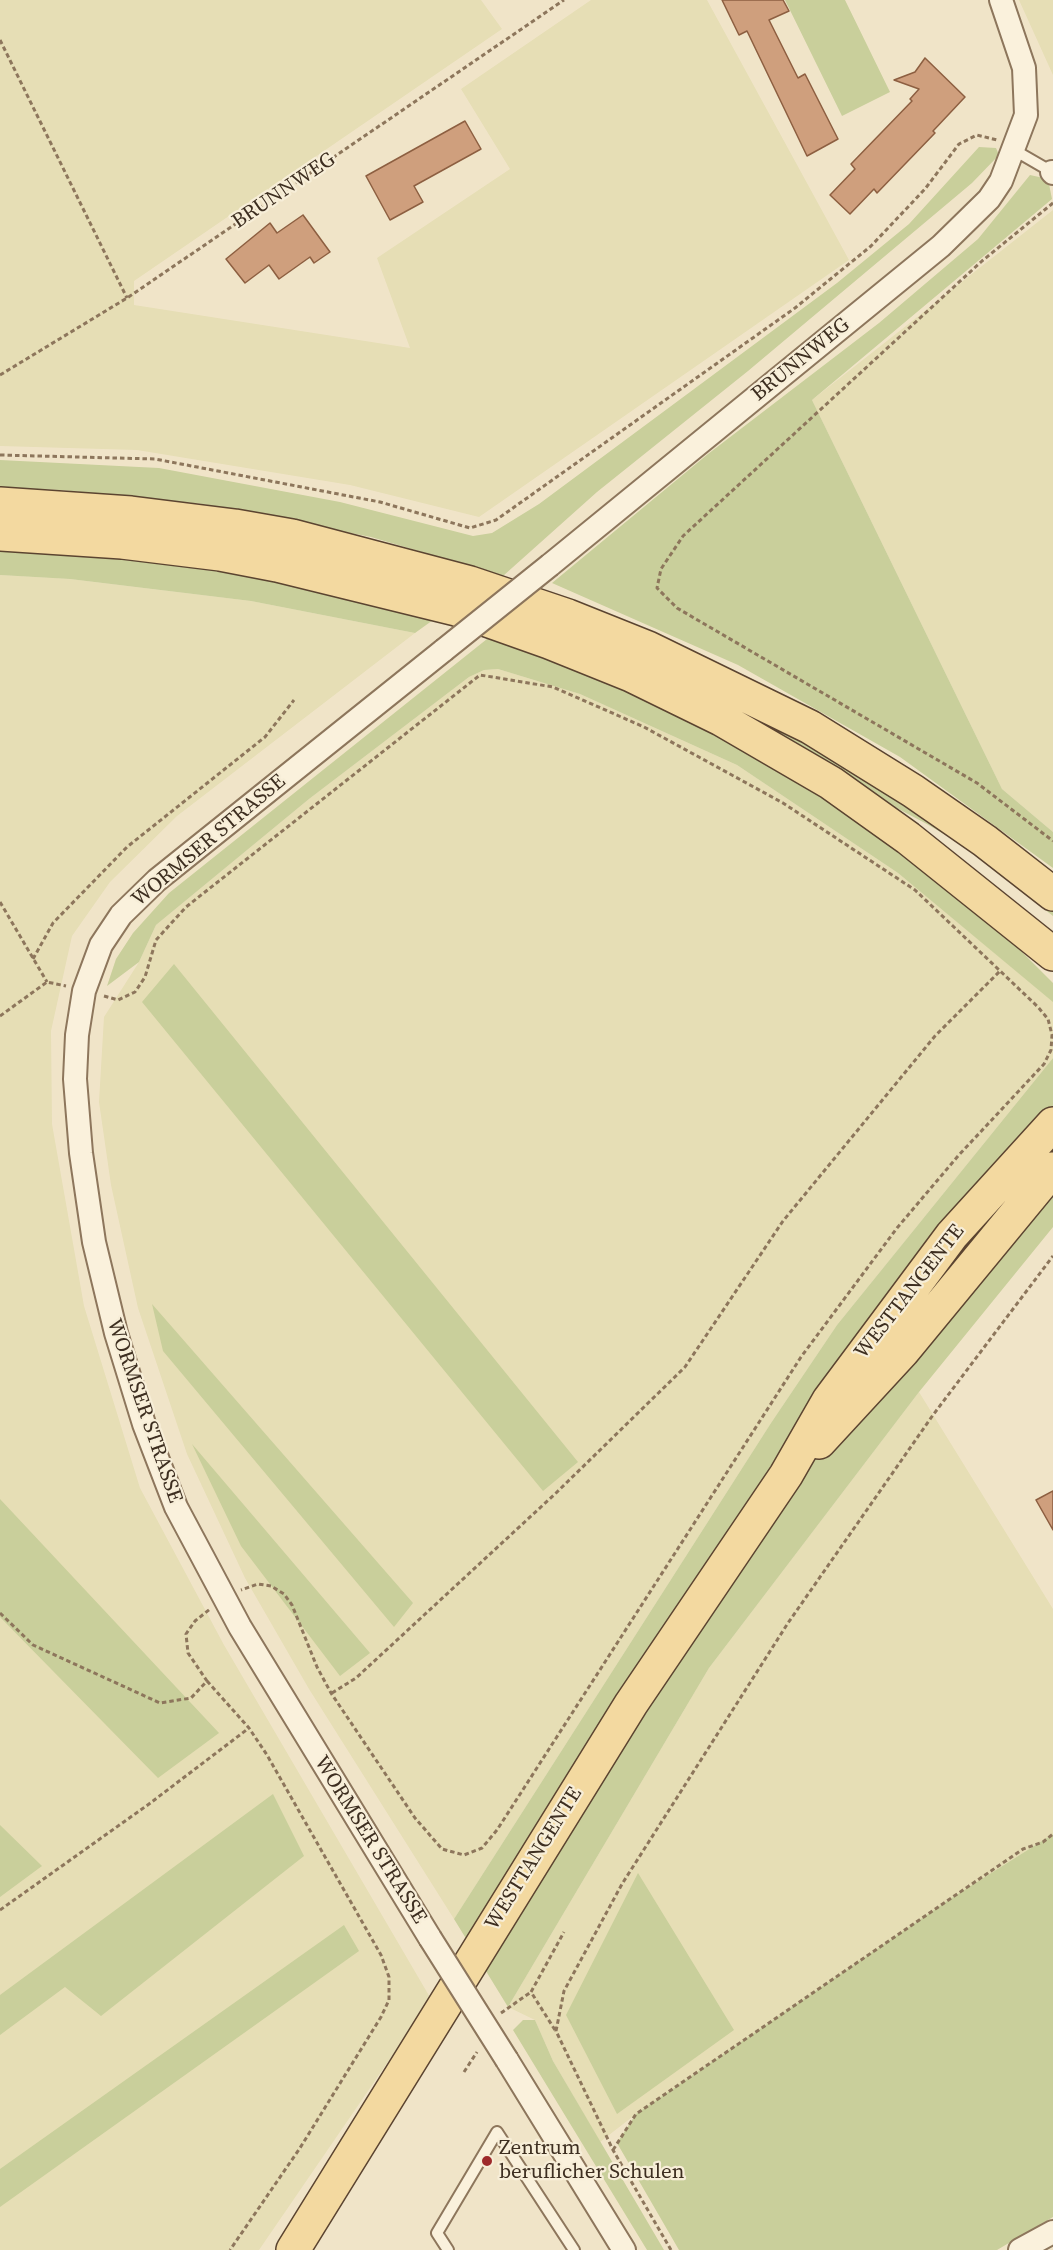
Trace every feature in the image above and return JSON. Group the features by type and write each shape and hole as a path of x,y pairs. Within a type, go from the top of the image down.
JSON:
{"main road":[{"path":"0,504 131,513 235,526 292,536 470,583 568,616 658,653 810,727 913,791 985,841 1053,894"},
{"path":"0,534 122,542 220,554 278,565 456,609 559,646 631,675 721,719 831,783 908,838 1053,954"},
{"name":"WESTTANGENTE","path":"293,2250 631,1704 786,1475 829,1400 900,1301 952,1235 1053,1124"},
{"name":"WESTTANGENTE","path":"786,1475 903,1352 1053,1168"}],"street":[{"name":"BRUNNWEG","path":"444,650 942,246 989,199 1001,181 1006,145 1026,115 1024,69 1007,13 1000,0"},
{"name":"WORMSER STRASSE","path":"444,650 157,880 122,915 101,945 84,991 76,1035 75,1079 81,1153 94,1242 116,1333 144,1424 176,1507 224,1600 624,2250"},
{"path":"1020,2250 1053,2232"}],"lane":[{"path":"1006,145 1053,172"},
{"path":"448,2250 437,2233 497,2132 574,2250"}],"path":[{"name":"BRUNNWEG","path":"0,375 127,298 564,0"},
{"path":"0,40 127,298"},
{"path":"0,455 155,459 380,502 470,528 496,520 795,308 872,246 925,189 959,144 977,135 1006,145"},
{"path":"1053,203 982,261 683,536 661,569 657,588 676,608 977,783 1053,841"},
{"path":"97,994 118,1000 135,992 144,977 156,940 186,907 480,675 553,687 644,727 783,803 915,890 1048,1019 1052,1035 1051,1050 1044,1064 958,1156 897,1228 801,1357 497,1830 482,1848 464,1855 442,1848 415,1818 331,1693 284,1594 271,1586 258,1584 224,1600 195,1621 186,1634 188,1653 207,1682 249,1728 381,1955 389,1977 389,2000 300,2148 230,2250"},
{"path":"33,959 53,923 127,847 265,737 294,700"},
{"path":"0,902 47,982 68,987"},
{"path":"331,1693 356,1678 556,1493 685,1367 783,1221 935,1036 1000,970"},
{"path":"0,1016 47,982"},
{"path":"556,2031 564,1991 622,1884 788,1623 933,1415 1053,1256"},
{"path":"0,1613 33,1645 160,1703 190,1698 207,1682"},
{"path":"0,1910 249,1728"},
{"path":"613,2150 636,2114 1023,1849 1043,1842 1053,1834"},
{"path":"564,1932 531,1992 556,2031 613,2150 671,2250"}],"shaded area":[{"path":"0,0 481,0 502,29 134,281 134,305 410,348 377,258 510,169 461,89 591,0 707,0 849,260 479,517 350,485 137,450 0,446"},
{"path":"1019,0 1053,0 1053,75"},
{"path":"1053,210 1053,832 1002,789 812,400"},
{"path":"0,575 70,579 251,601 415,633 177,816 110,882 72,936 51,1031 52,1124 84,1306 140,1488 224,1645 431,1999 259,2250 0,2250"},
{"path":"498,669 580,694 737,765 898,873 1053,1001 1053,1058 837,1325 771,1423 454,1919 309,1689 245,1578 187,1454 138,1308 111,1185 99,1102 104,1017 139,962 156,925 309,799 469,677 484,670"},
{"path":"919,1392 1053,1609 1053,1834 950,1899 636,2114 600,2142 553,2061 535,2020 508,2007 709,1668"}],"green space":[{"path":"785,0 845,0 890,92 842,116"},
{"path":"979,147 996,148 999,155 972,183 748,371 597,492 503,576 371,537 203,504 61,490 0,488 0,460 159,468 340,502 473,536 492,533 539,504 837,283 909,224"},
{"path":"1030,175 1048,179 1052,199 812,400 1002,789 1053,832 1053,868 900,757 738,665 552,583 708,454 879,323 978,239"},
{"path":"0,544 149,552 440,615 415,633 251,601 70,579 0,575"},
{"path":"524,611 787,730 895,795 1053,908 1053,916 961,844 925,823"},
{"path":"492,635 645,689 859,816 1015,945 1053,983 1053,1002 898,873 737,765 580,694 498,669 484,670 469,677 309,799 156,925 139,962 107,986 116,959 133,933 169,893"},
{"path":"174,964 578,1462 543,1491 142,1002"},
{"path":"1053,1058 1053,1227 919,1392 709,1668 508,2007 454,1919 771,1423 837,1325"},
{"path":"152,1304 413,1603 394,1627 163,1351"},
{"path":"192,1444 370,1653 340,1676 241,1546"},
{"path":"0,1499 219,1733 158,1778 0,1617"},
{"path":"273,1794 304,1856 101,2016 65,1987 0,2035 0,1995"},
{"path":"0,1825 42,1866 0,1897"},
{"path":"1053,1834 1053,2217 997,2250 679,2250 617,2143 636,2114 950,1899"},
{"path":"638,1873 734,2030 617,2114 566,2015"},
{"path":"344,1925 359,1951 0,2207 0,2169"},
{"path":"523,2020 535,2020 553,2061 664,2250 647,2250 513,2030"}],"building":[{"path":"722,0 783,0 789,11 769,20 798,78 805,74 838,139 807,156 747,31 739,35"},
{"path":"925,58 965,97 933,131 935,133 877,193 874,189 850,214 830,195 855,169 851,164 912,101 910,99 919,89 894,80 915,72"},
{"path":"465,121 481,149 414,186 423,202 390,220 366,176"},
{"path":"303,215 330,252 314,263 310,257 279,279 269,265 245,283 226,259 270,223 277,233"},
{"path":"1053,1491 1053,1530 1036,1500"}],"place":[{"name":"Zentrum beruflicher Schulen","path":"487,2161"}]}
